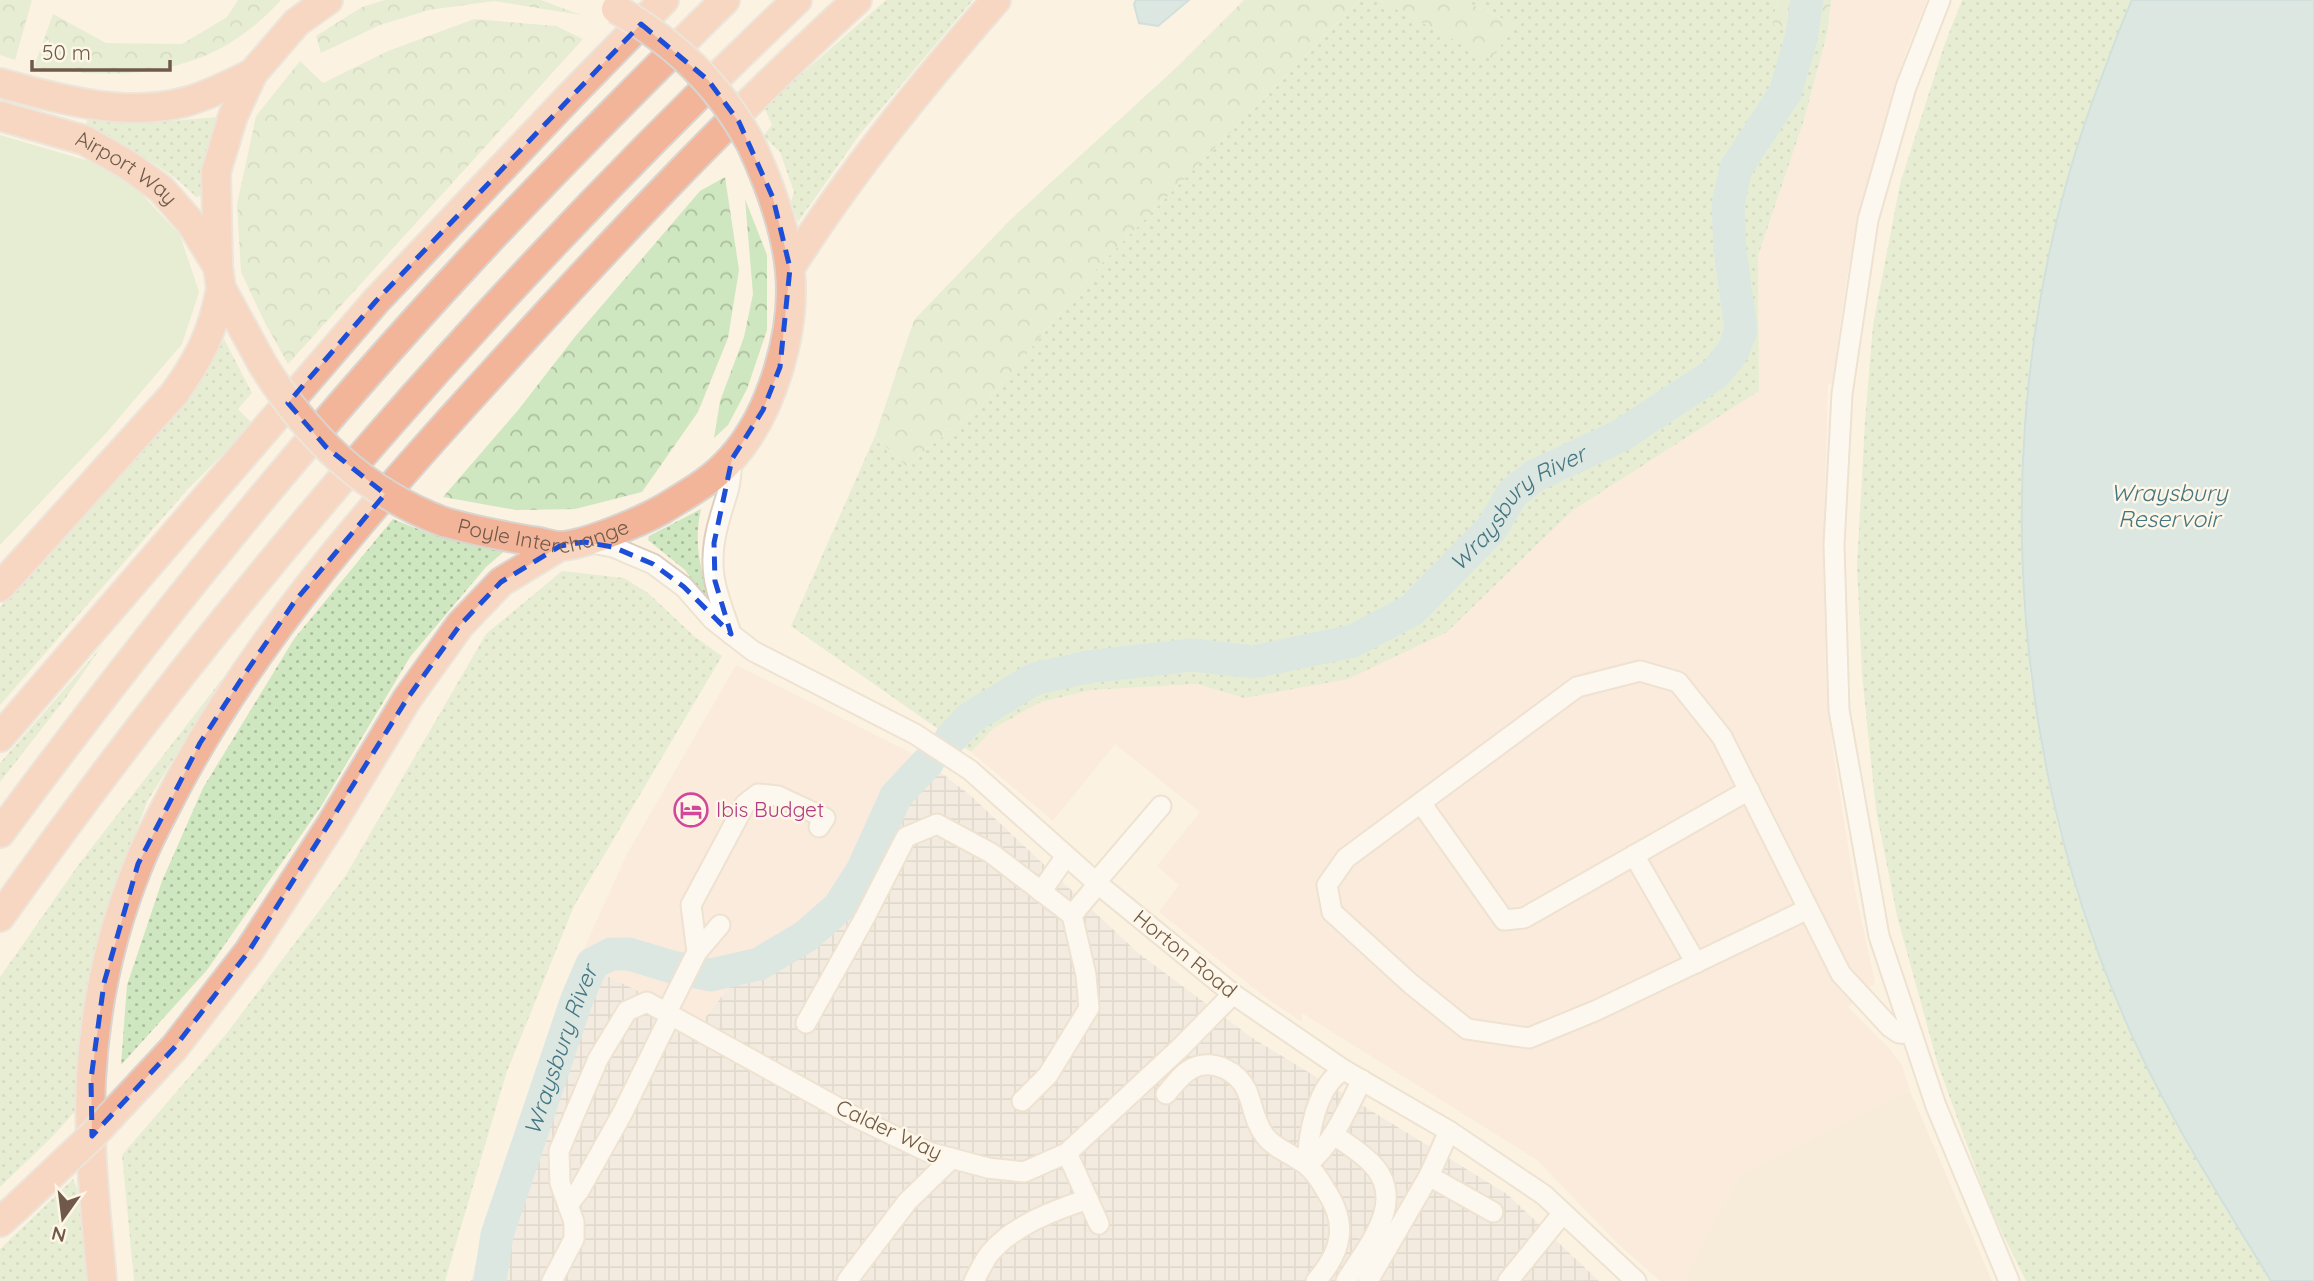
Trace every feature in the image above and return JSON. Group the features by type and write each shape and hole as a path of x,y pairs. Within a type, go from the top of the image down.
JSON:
{"highway":[{"name":"Poyle Interchange","path":"328,0 302,11 253,73 233,116 216,172 220,277 263,365 300,419 345,465 398,501 444,522 476,531 572,544 643,521 692,492 732,459 763,410 780,367 789,319 790,268 774,198 739,122 708,80 665,40 607,4"},
{"path":"0,737 376,301 563,102 664,0"},
{"path":"0,833 75,731 269,490 355,390 474,257 618,106 725,0"},
{"path":"0,916 132,738 314,510 508,294 604,192 721,71 797,0"},
{"path":"102,1281 93,1192 91,1079 104,983 138,864 200,743 295,601 406,468 656,197 758,93 857,0"},
{"path":"790,268 816,227 920,88 996,0"},
{"name":"Airport Way","path":"0,83 48,96 121,108 181,103 208,95 253,73"},
{"name":"Airport Way","path":"0,116 84,140 128,165 161,189 191,223 220,277"},
{"path":"0,587 72,509 181,384 196,363 209,335 220,277"},
{"path":"10,1213 92,1136 174,1048 249,951 332,823 407,699 460,625 501,582 572,544"}],"street":[{"path":"1940,0 1906,87 1868,220 1842,394 1834,545 1839,710 1879,936 1936,1105 2009,1281"},
{"path":"731,634 715,581 713,563 714,543 719,517 729,489 732,459"},
{"name":"Horton Road","path":"572,544 613,547 653,564 684,587 713,620 753,651 926,741 970,770 1097,883 1233,994 1344,1070 1449,1131 1544,1195 1636,1281"},
{"path":"1808,909 1595,1011 1529,1038 1467,1029 1411,984 1332,912 1327,885 1346,858 1577,687 1640,671 1678,682 1722,737 1841,974 1890,1027 1899,1033 1912,1034"},
{"path":"1421,803 1504,920 1524,918 1749,790"},
{"path":"697,952 691,905 746,804 758,794 778,796 825,818 819,827"},
{"path":"1072,915 1161,806"},
{"path":"806,1023 906,837 937,824 992,853 1072,915 1086,975 1089,1008 1048,1075 1022,1101"},
{"path":"1634,855 1696,963"},
{"path":"1041,892 1066,856"},
{"path":"568,1205 579,1191 622,1114 697,952 720,925"},
{"name":"Calder Way","path":"669,1013 855,1117 928,1152 988,1168 1024,1172 1067,1153 1180,1048 1233,994"},
{"path":"552,1281 575,1239 574,1222 560,1182 559,1151 598,1059 627,1011 647,1002 669,1013"},
{"path":"1309,1047 1319,1075 1321,1100"},
{"path":"1166,1094 1179,1078 1194,1068 1213,1066 1230,1071 1242,1083 1266,1138 1307,1165 1334,1203 1341,1230 1334,1254 1316,1281"},
{"path":"1307,1165 1308,1138 1321,1100 1331,1079 1344,1070"},
{"path":"1307,1165 1322,1152 1334,1135 1362,1080"},
{"path":"1368,1281 1429,1176 1449,1131"},
{"path":"1334,1135 1372,1164 1383,1179 1388,1195 1381,1222 1346,1281"},
{"path":"1067,1153 1099,1224"},
{"path":"847,1281 907,1202 952,1158"},
{"path":"1429,1176 1493,1212"},
{"path":"974,1281 990,1253 1013,1233 1065,1206 1088,1199"},
{"path":"1508,1281 1563,1213"}],"highlighted area":[{"path":"641,24 708,80 739,122 773,198 790,268 780,367 763,410 732,459 714,543 715,581 731,634 684,587 653,564 613,547 584,542 560,546 501,582 460,625 407,699 249,951 174,1048 92,1136 91,1079 104,983 138,864 200,743 246,672 295,601 385,494 326,447 288,403 376,301"}],"shaded area":[{"path":"1831,0 1927,0 1906,52 1878,141 1846,282 1832,383 1828,384 1823,557 1826,682 1833,752 1855,890 1875,983 1848,1007 1902,1065 1910,1091 1739,1176 1684,1281 1660,1281 1618,1244 1537,1160 1302,1013 1302,1022 1266,998 1159,912 1179,885 1157,866 1200,812 1115,744 1053,821 971,752 994,728 1041,702 1092,690 1197,684 1244,698 1447,632 1572,511 1759,391 1758,256 1804,120 1828,30"},
{"path":"736,665 923,759 874,814 825,907 811,924 780,945 751,959 702,1022 578,962 626,856"},
{"path":"923,759 970,795 1138,953 1251,1037 1507,1194 1599,1281 471,1281 502,1173 578,962 702,1022 751,959 780,945 811,924 825,908 875,814"},
{"path":"1910,1091 1992,1281 1684,1281 1739,1176"}],"green space":[{"path":"0,0 32,0 15,60 0,55"},
{"path":"238,0 281,0 255,25 227,45 198,59 168,68 103,74 34,67 53,14 106,43 182,44 227,17"},
{"path":"385,0 541,0 581,15 494,1 429,10 380,25 321,53 316,36 362,7"},
{"path":"886,0 973,0 860,134 798,222 791,202 794,192 780,152 763,136 772,125 764,107"},
{"path":"1244,0 1360,0 1098,267 989,399 906,466 875,436 914,320 1009,221 1178,66"},
{"path":"1360,0 1379,0 1492,59 1514,24 1462,0 1777,0 1773,25 1828,30 1804,120 1758,256 1759,391 1572,511 1447,632 1348,679 1244,698 1197,684 1092,690 1041,702 994,728 971,752 791,626 875,436 906,466 989,399 1098,267"},
{"path":"1379,0 1462,0 1514,24 1492,60"},
{"path":"1777,0 1831,0 1828,30 1772,25"},
{"path":"1962,0 2132,0 2087,115 2061,201 2025,435 2022,502 2030,675 2059,830 2093,938 2121,1013 2175,1123 2271,1281 2026,1281 1990,1208 1938,1065 1897,916 1876,810 1862,675 1857,566 1865,421 1873,325 1900,184 1944,46"},
{"path":"474,19 556,26 583,39 288,364 241,272 237,204 256,116 300,61 323,83 388,51"},
{"path":"218,117 206,156 202,195 196,197 158,166 85,130 87,119 146,123"},
{"path":"0,135 119,170 180,235 199,292 182,344 107,432 0,545"},
{"path":"725,177 739,270 728,338 698,412 642,492 575,509 516,510 443,497 700,191"},
{"path":"745,199 767,255 767,330 747,389 728,425 714,438 720,401 744,337 753,294"},
{"path":"224,339 252,393 238,409 253,424 187,490 0,705 0,607 188,400"},
{"path":"701,509 698,538 701,565 720,618 685,570 648,540 649,536"},
{"path":"393,519 428,533 508,548 486,567 410,657 320,808 207,970 121,1065 127,985 162,881 203,788 294,639"},
{"path":"562,571 624,578 648,593 695,637 722,656 574,906 506,1074 445,1281 134,1281 122,1155 227,1033 346,875 486,634"},
{"path":"102,646 65,699 0,782 0,763"},
{"path":"223,678 147,802 112,896 80,1106 0,1187 0,977 79,864"},
{"path":"73,1179 77,1188 88,1281 0,1281 0,1249"}],"water":[{"path":"1136,0 1189,0 1158,26 1139,23 1134,4"},
{"name":"Wraysbury Reservoir","path":"2132,0 2314,0 2314,1281 2271,1281 2192,1151 2139,1050 2081,903 2050,787 2031,668 2022,547 2025,427 2039,307 2065,190 2102,76"}],"waterway":[{"name":"Wraysbury River","path":"951,738 970,718 1034,679 1088,667 1192,655 1253,662 1353,641 1412,610 1492,528 1512,494 1534,476 1620,436 1716,373 1733,351 1741,330 1730,250 1728,205 1736,168 1785,93 1801,39 1807,0"},
{"name":"Wraysbury River","path":"490,1281 497,1235 577,999 592,964 611,954 629,954 711,975 759,964 806,936 839,907 862,871 896,796 928,762"}],"place":[{"name":"Ibis Budget","path":"691,810"}]}
